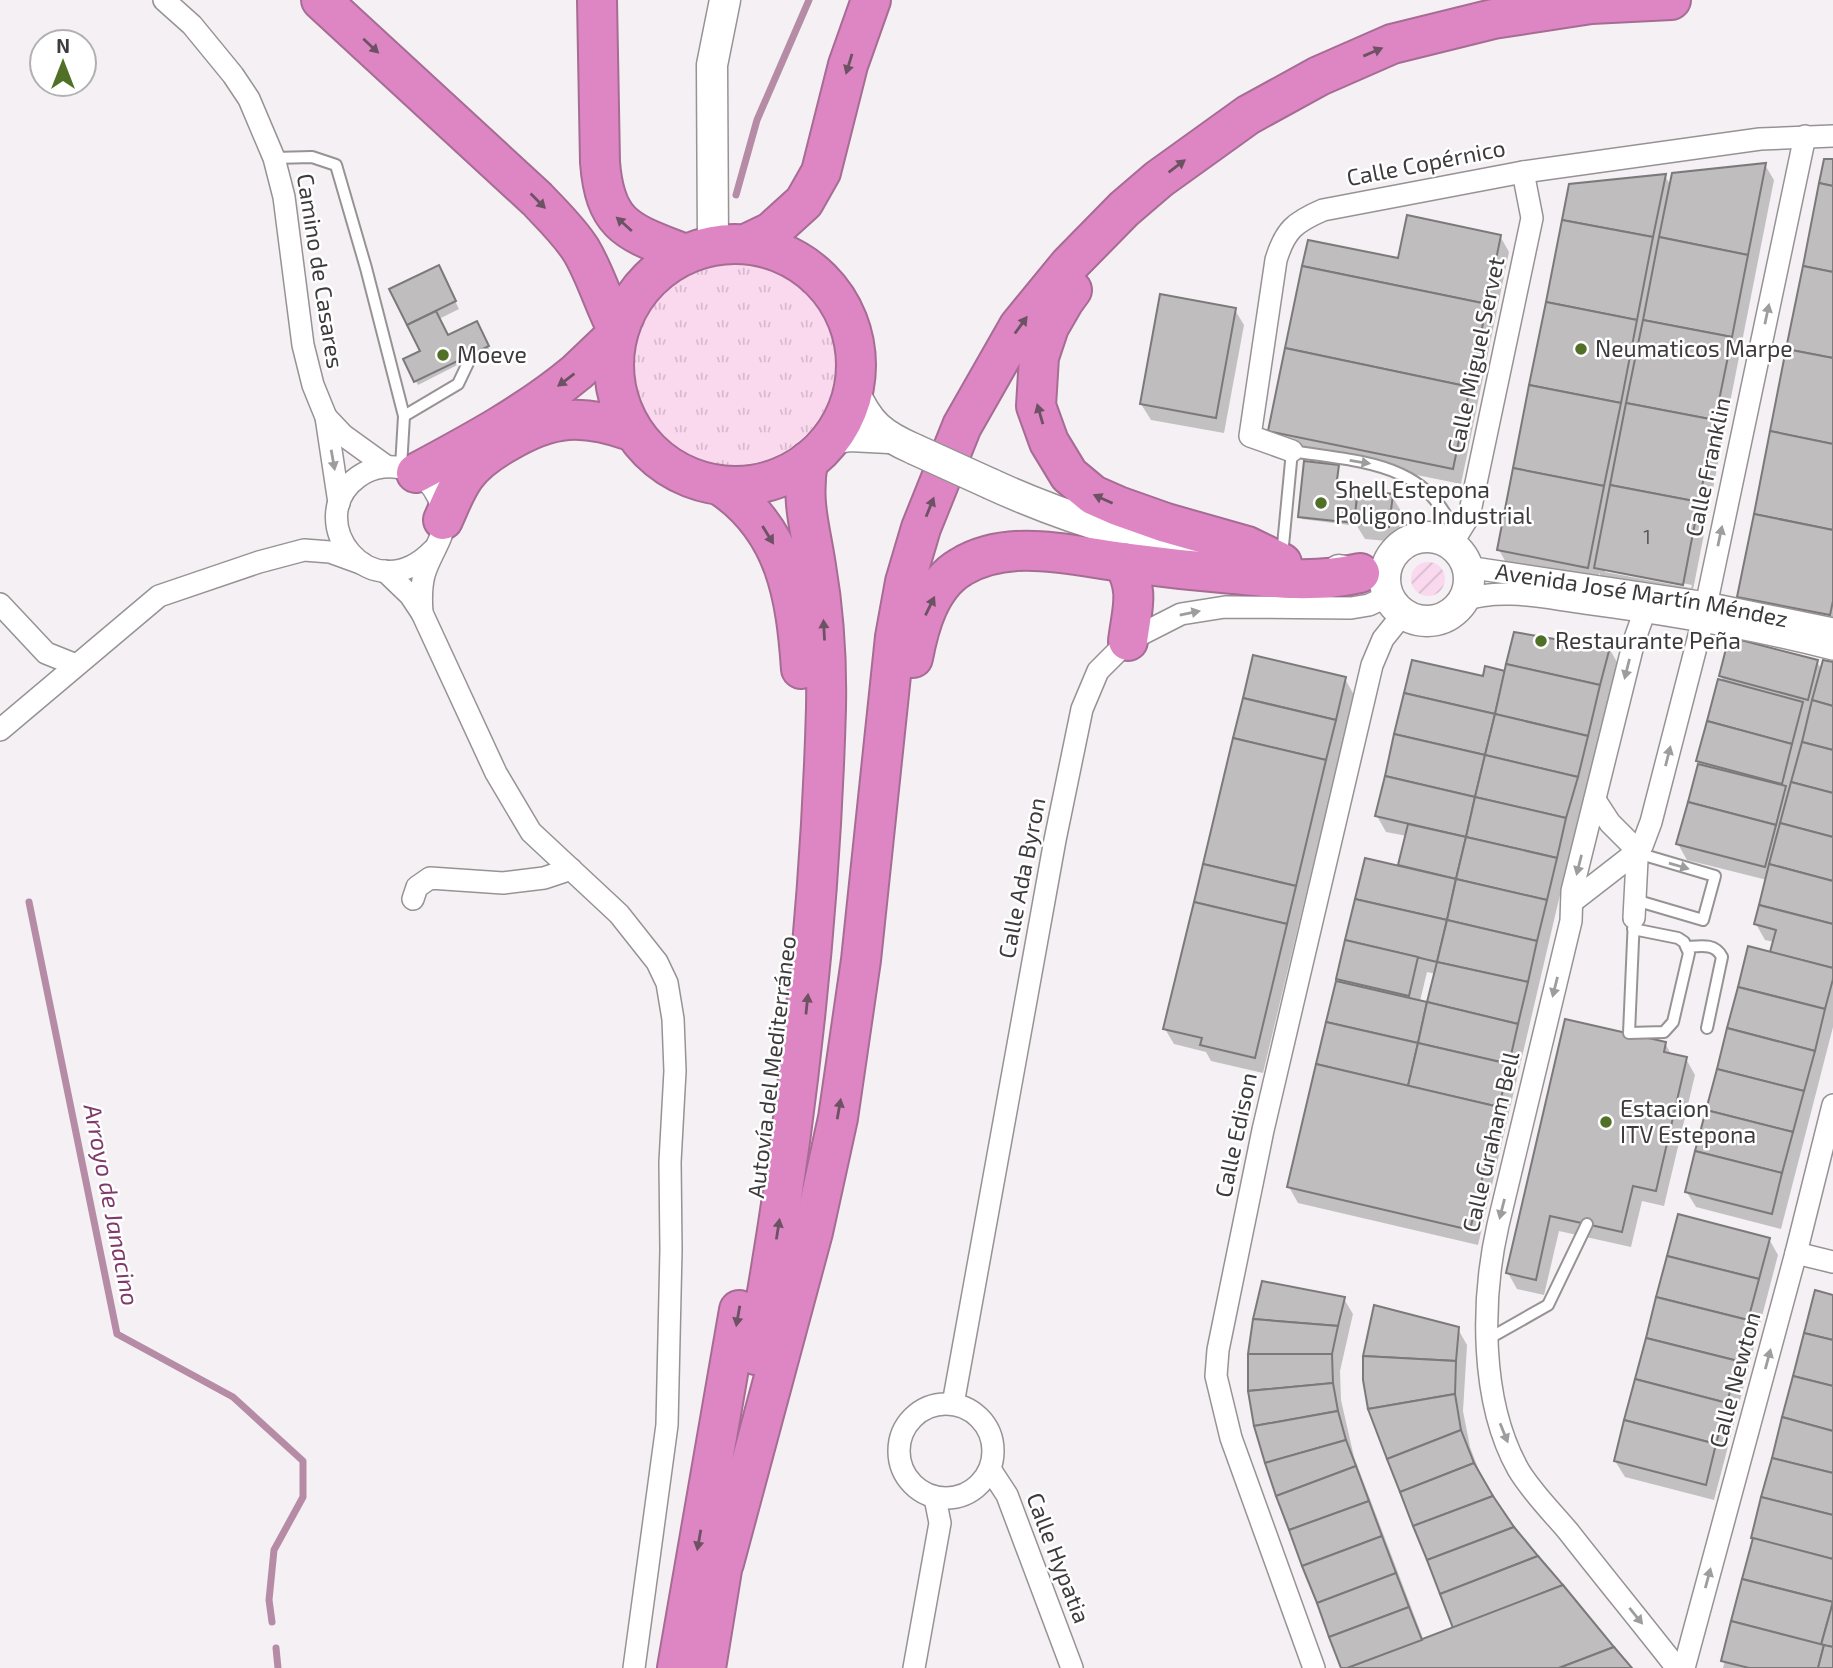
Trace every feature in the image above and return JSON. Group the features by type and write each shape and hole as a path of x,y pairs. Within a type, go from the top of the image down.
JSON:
{"highway":[{"path":"321,0 537,199 568,233 580,248 592,271 617,333"},
{"path":"597,0 602,185 608,204 625,228 640,236 715,247 795,259 825,283 846,316 853,340 856,353 854,391 842,424 820,450 780,477 750,485 721,486 681,473 663,462 631,431 617,397 613,366 617,333 628,307 643,285 662,267 715,247 771,232 804,202 821,172 848,65 871,0"},
{"path":"861,960 895,637 905,582 921,528 962,426 1019,326 1069,265 1124,209 1170,171 1248,115 1319,76 1392,44 1493,19 1591,4 1671,0"},
{"path":"1124,209 1089,270 1064,300 1049,327 1039,357 1037,406 1049,442 1069,475 1093,495 1166,523 1247,545 1282,563"},
{"path":"401,469 499,427 577,372 617,333"},
{"path":"438,535 455,493 466,475 479,461 517,436 547,422 572,419 604,421 631,431"},
{"name":"Autovía del Mediterráneo","path":"706,1668 791,1144 816,902 823,814 826,688 824,624 804,496 820,450"},
{"name":"Autovía del Mediterráneo","path":"677,1668 742,1295 769,1110 794,867 802,723 798,629 783,563 772,537 756,516 736,496 721,486"},
{"path":"861,960 889,843 916,642 927,610 942,583 959,568 981,557 1010,552 1043,552 1289,580 1321,580 1384,590"},
{"path":"1123,562 1132,577 1134,593 1128,641"},
{"name":"Autovía del Mediterráneo","path":"724,1563 813,1232 838,1118 861,960"}],"street":[{"name":"Camino de Casares","path":"164,0 192,25 233,75 249,99 274,158 284,197 303,345 313,386 326,417 338,512"},
{"path":"715,247 712,65 725,0"},
{"name":"Calle Franklin","path":"1704,612 1805,136"},
{"name":"Calle Copérnico","path":"1292,451 1250,436 1276,260 1282,240 1298,221 1323,210 1523,172 1760,139 1833,136"},
{"name":"Calle Miguel Servet","path":"1458,550 1469,516 1532,218 1523,172"},
{"path":"854,391 873,424 901,444 1059,514 1158,543 1282,563 1384,590 1416,620 1442,618 1454,611 1463,600 1467,589 1458,550 1440,540 1427,537 1404,544 1394,553 1388,564 1384,590"},
{"name":"Camino de Casares","path":"326,417 343,435 401,469"},
{"path":"820,450 850,436 901,444"},
{"path":"304,550 328,531 346,489 357,477 371,470 401,469 428,481 436,493 438,535 423,579 422,612"},
{"path":"338,512 340,538 349,553 363,564"},
{"path":"0,730 159,596 259,562 304,550 330,552 385,571 408,569 422,561 438,535"},
{"name":"Avenida José Martín Méndez","path":"1458,550 1671,598 1704,612 1833,649"},
{"path":"385,571 410,595 422,612 496,773 531,832 619,914 657,962 667,983 673,1019 675,1072 670,1162 667,1425 634,1668"},
{"name":"Calle Ada Byron","path":"953,1404 1055,840 1082,709 1098,671 1128,641 1181,614 1225,607 1350,608 1369,605 1384,590"},
{"name":"Calle Edison","path":"1314,1668 1231,1438 1216,1376 1217,1350 1263,1130 1372,665 1384,639 1384,590"},
{"name":"Avenida José Martín Méndez","path":"1463,600 1504,593 1644,611 1704,612 1824,626 1833,638"},
{"path":"1644,611 1647,605 1654,601 1671,598"},
{"path":"0,604 46,653 76,665"},
{"name":"Calle Graham Bell","path":"1644,611 1634,641 1572,891 1571,921 1491,1254 1487,1297 1488,1339 1494,1407 1518,1469 1677,1668"},
{"path":"1634,915 1637,853 1651,822 1704,612"},
{"path":"1595,800 1637,853"},
{"path":"1572,902 1637,853"},
{"path":"414,899 417,887 430,878 503,883 544,878 571,869"},
{"name":"Calle Newton","path":"1684,1668 1833,1105"},
{"path":"1796,1253 1833,1262"},
{"path":"937,1404 953,1404 967,1408 979,1416 988,1428 993,1448 990,1469 981,1484 968,1493 951,1498 935,1497 914,1486 900,1466 898,1450 901,1434 909,1420 922,1410 937,1404"},
{"name":"Calle Hypatia","path":"990,1469 1007,1495 1072,1668"},
{"path":"914,1668 940,1523 935,1497"}],"lane":[{"path":"274,158 312,157 336,165 404,416 401,469"},
{"path":"404,416 458,384 468,363"},
{"path":"1282,563 1292,451 1372,464 1417,481 1452,526 1458,550"},
{"path":"1634,915 1703,920 1715,876 1637,853"},
{"path":"1634,915 1678,938 1689,953 1671,1027 1664,1032 1629,1033 1634,915"},
{"path":"1687,947 1705,946 1716,949 1722,957 1707,1028"},
{"path":"1488,1339 1548,1305 1587,1224"}],"green space":[{"path":"733,259 773,266 806,289 829,322 836,362 829,402 806,435 773,458 733,465 693,458 660,435 637,402 630,362 637,322 660,289 693,266"},
{"path":"1428,562 1440,567 1445,579 1440,591 1428,596 1416,591 1411,579 1416,567"}],"building":[{"path":"1824,159 1833,159 1833,186 1819,183"},
{"path":"1766,163 1748,255 1659,237 1672,173"},
{"path":"1666,174 1653,237 1562,220 1569,184"},
{"path":"1819,183 1833,186 1833,272 1803,266"},
{"path":"1407,215 1501,235 1487,304 1302,266 1308,240 1398,258"},
{"path":"1562,220 1653,237 1637,320 1546,302"},
{"path":"1659,237 1748,255 1732,337 1643,320"},
{"path":"439,265 456,301 407,325 389,289"},
{"path":"1302,266 1487,304 1470,387 1285,348"},
{"path":"1803,266 1833,272 1833,358 1786,349"},
{"path":"1160,294 1236,308 1216,418 1140,404"},
{"path":"1546,302 1637,320 1621,403 1529,385"},
{"path":"436,311 448,335 477,321 489,346 414,382 403,359 420,351 407,325"},
{"path":"1643,320 1732,337 1715,420 1626,403"},
{"path":"1285,348 1470,387 1453,469 1268,431"},
{"path":"1786,349 1833,358 1833,444 1770,431"},
{"path":"1529,385 1621,403 1604,486 1513,468"},
{"path":"1626,403 1715,420 1699,502 1610,485"},
{"path":"1770,431 1833,444 1833,530 1754,514"},
{"path":"1304,461 1339,465 1336,487 1358,490 1354,523 1298,517"},
{"path":"1513,468 1604,486 1588,568 1497,550"},
{"path":"1610,485 1699,502 1683,585 1594,568"},
{"path":"1358,490 1393,494 1389,527 1354,523"},
{"path":"1754,514 1833,530 1833,601 1830,615 1737,597"},
{"path":"1514,632 1572,642 1573,638 1610,647 1600,685 1506,664"},
{"path":"1729,637 1818,660 1808,700 1719,676"},
{"path":"1253,655 1346,677 1336,720 1243,698"},
{"path":"1412,660 1483,676 1485,666 1505,671 1495,714 1404,693"},
{"path":"1823,660 1833,662 1833,706 1812,700"},
{"path":"1506,664 1600,685 1588,736 1495,714"},
{"path":"1718,679 1803,702 1792,744 1707,721"},
{"path":"1404,693 1495,714 1485,755 1394,734"},
{"path":"1243,698 1336,720 1326,760 1233,738"},
{"path":"1812,700 1833,706 1833,750 1802,742"},
{"path":"1495,714 1588,736 1578,777 1485,755"},
{"path":"1707,721 1792,744 1782,784 1696,761"},
{"path":"1394,734 1485,755 1475,797 1385,776"},
{"path":"1233,738 1326,760 1296,886 1203,864"},
{"path":"1802,742 1833,750 1833,793 1791,782"},
{"path":"1485,755 1578,777 1566,818 1475,797"},
{"path":"1698,764 1786,786 1776,825 1688,802"},
{"path":"1385,776 1475,797 1466,837 1375,816"},
{"path":"1791,782 1833,793 1833,837 1780,823"},
{"path":"1475,797 1566,818 1557,858 1466,837"},
{"path":"1688,802 1776,825 1765,867 1676,844"},
{"path":"1780,823 1833,837 1833,881 1769,864"},
{"path":"1408,824 1466,837 1456,879 1398,865"},
{"path":"1466,837 1557,858 1547,900 1456,879"},
{"path":"1365,858 1456,879 1447,920 1355,899"},
{"path":"1203,864 1296,886 1287,924 1194,902"},
{"path":"1769,864 1833,881 1833,924 1759,905"},
{"path":"1456,879 1547,900 1537,941 1447,920"},
{"path":"1355,899 1447,920 1437,962 1345,940"},
{"path":"1194,902 1287,924 1255,1058 1200,1045 1202,1038 1163,1029"},
{"path":"1759,905 1833,924 1833,968 1770,952 1776,930 1754,924"},
{"path":"1447,920 1537,941 1528,982 1437,962"},
{"path":"1345,940 1418,957 1409,996 1336,979"},
{"path":"1748,946 1833,968 1833,979 1825,1009 1738,987"},
{"path":"1437,962 1528,982 1518,1024 1427,1002"},
{"path":"1336,981 1427,1002 1418,1043 1326,1022"},
{"path":"1738,987 1825,1009 1815,1051 1727,1028"},
{"path":"1427,1002 1518,1024 1509,1064 1418,1043"},
{"name":"Estacion ITV Estepona","path":"1565,1019 1666,1042 1664,1052 1687,1057 1656,1191 1633,1186 1622,1232 1550,1216 1536,1280 1506,1273"},
{"path":"1326,1022 1418,1043 1408,1086 1316,1064"},
{"path":"1727,1028 1815,1051 1804,1091 1717,1069"},
{"path":"1418,1043 1509,1064 1499,1107 1408,1086"},
{"path":"1316,1064 1499,1107 1470,1230 1287,1187"},
{"path":"1717,1069 1804,1091 1793,1132 1706,1110"},
{"path":"1706,1110 1793,1132 1782,1173 1695,1151"},
{"path":"1695,1151 1782,1173 1772,1214 1685,1192"},
{"path":"1678,1214 1770,1238 1759,1279 1667,1256"},
{"path":"1667,1256 1759,1279 1748,1320 1656,1297"},
{"path":"1262,1281 1345,1297 1338,1326 1253,1319"},
{"path":"1815,1290 1833,1295 1833,1340 1804,1333"},
{"path":"1656,1297 1748,1320 1738,1361 1646,1338"},
{"path":"1374,1305 1459,1327 1456,1361 1363,1356"},
{"path":"1253,1319 1338,1326 1332,1354 1248,1354"},
{"path":"1804,1333 1833,1340 1833,1386 1793,1376"},
{"path":"1646,1338 1738,1361 1727,1403 1635,1379"},
{"path":"1248,1354 1332,1354 1333,1383 1248,1391"},
{"path":"1363,1356 1456,1361 1455,1394 1368,1409 1363,1380"},
{"path":"1793,1376 1833,1386 1833,1431 1782,1417"},
{"path":"1635,1379 1727,1403 1716,1444 1624,1420"},
{"path":"1333,1383 1338,1411 1254,1426 1248,1391"},
{"path":"1455,1394 1461,1430 1387,1459 1368,1409"},
{"path":"1338,1411 1346,1440 1265,1463 1254,1426"},
{"path":"1782,1417 1833,1431 1833,1473 1772,1458"},
{"path":"1624,1420 1716,1444 1706,1485 1614,1461"},
{"path":"1461,1430 1474,1463 1400,1492 1387,1459"},
{"path":"1346,1440 1356,1466 1276,1496 1265,1463"},
{"path":"1772,1458 1833,1473 1833,1515 1761,1497"},
{"path":"1474,1463 1493,1496 1413,1526 1400,1492"},
{"path":"1356,1466 1369,1501 1289,1530 1276,1496"},
{"path":"1493,1496 1514,1527 1427,1560 1413,1526"},
{"path":"1761,1497 1833,1515 1833,1559 1751,1538"},
{"path":"1369,1501 1382,1536 1302,1566 1289,1530"},
{"path":"1514,1527 1538,1556 1440,1594 1427,1560"},
{"path":"1382,1536 1396,1573 1317,1603 1302,1566"},
{"path":"1753,1538 1833,1559 1833,1602 1742,1579"},
{"path":"1538,1556 1563,1585 1453,1628 1440,1594"},
{"path":"1396,1573 1409,1607 1329,1637 1317,1603"},
{"path":"1742,1579 1833,1602 1821,1645 1731,1621"},
{"path":"1563,1585 1614,1647 1559,1668 1347,1668"},
{"path":"1833,1602 1833,1647 1821,1645"},
{"path":"1409,1607 1422,1640 1341,1668 1329,1637"},
{"path":"1731,1621 1824,1645 1818,1668 1749,1668 1721,1661"},
{"path":"1824,1645 1833,1647 1833,1668 1818,1668"},
{"path":"1614,1647 1632,1668 1559,1668"}],"waterway":[{"path":"736,195 757,120 809,0"},
{"name":"Arroyo de Janacino","path":"29,902 117,1334 233,1397 303,1461 303,1497 274,1550 269,1600 272,1622"},
{"name":"Arroyo de Janacino","path":"276,1648 278,1668"}],"place":[{"name":"Neumaticos Marpe","path":"1581,349"},
{"name":"Moeve","path":"443,355"},
{"name":"Shell Estepona Poligono Industrial","path":"1321,503"},
{"name":"Restaurante Peña","path":"1541,641"},
{"name":"Estacion ITV Estepona","path":"1606,1122"}]}
